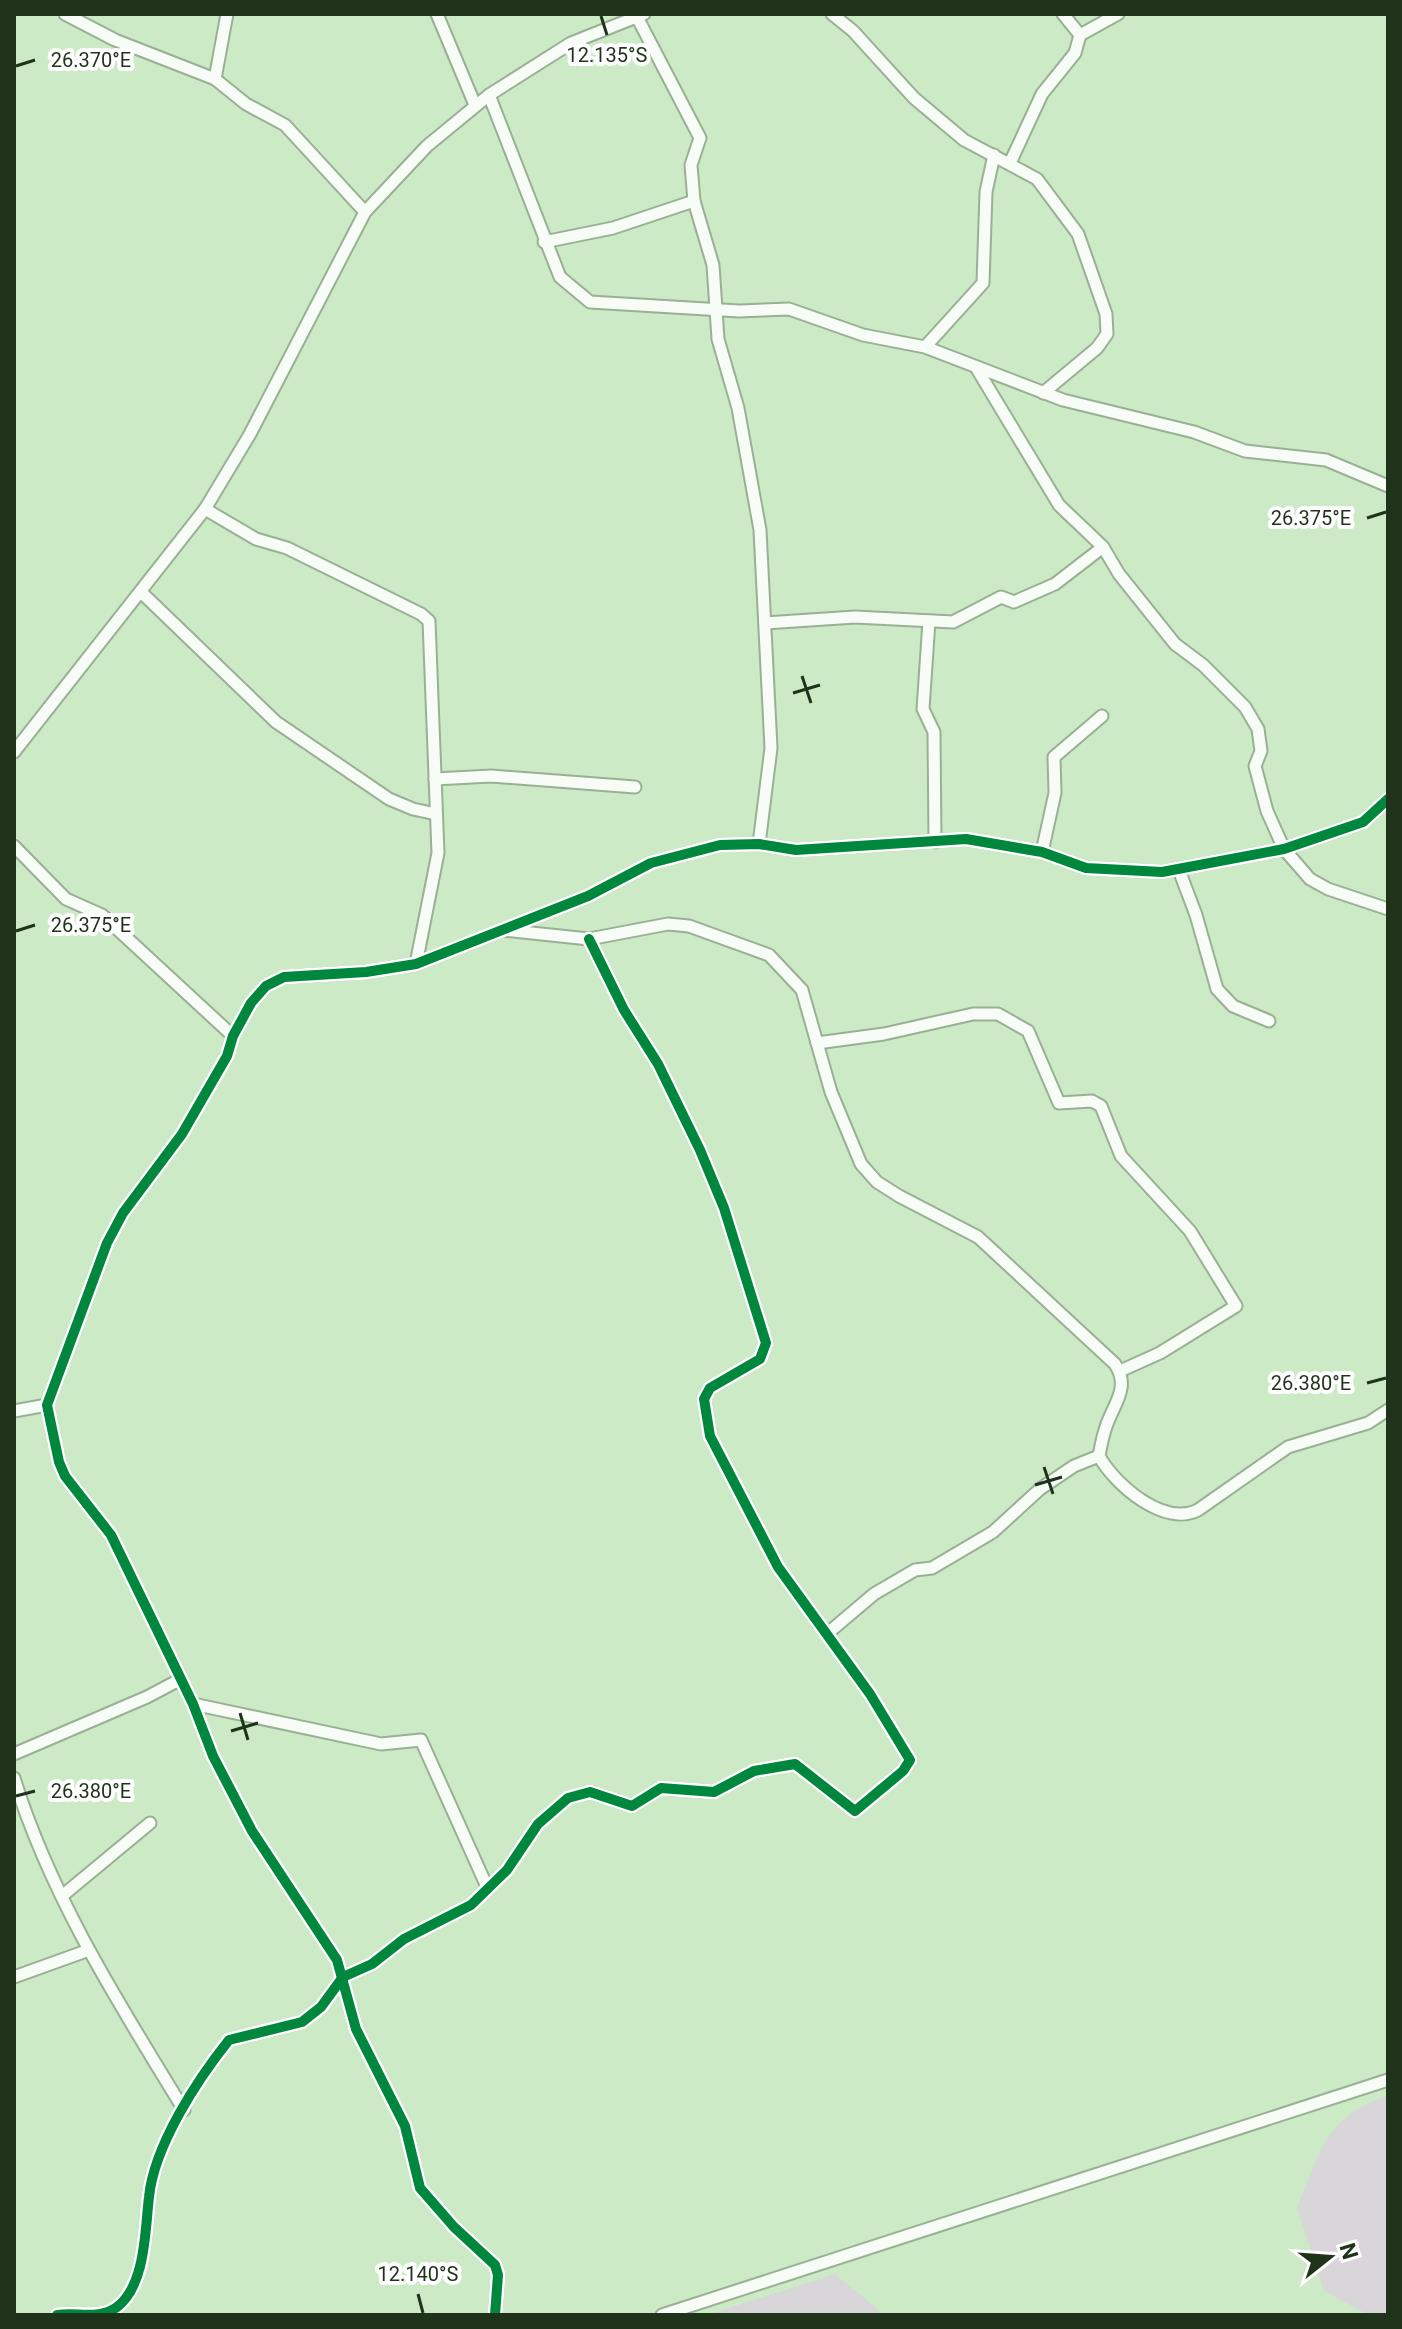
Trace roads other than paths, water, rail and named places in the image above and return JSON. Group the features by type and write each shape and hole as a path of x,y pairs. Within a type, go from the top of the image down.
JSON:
{"street":[{"path":"65,14 115,40 215,79 246,104 285,125 365,212"},
{"path":"215,79 227,14"},
{"path":"437,14 475,105"},
{"path":"832,14 853,31 914,98 964,140 1037,179 1078,234 1093,271 1108,326 1104,340 1097,348 1043,393"},
{"path":"1063,14 1080,35"},
{"path":"1010,163 1042,94 1075,53 1080,35 1118,14"},
{"path":"14,752 205,509 250,434 365,212 427,146 475,105 571,43 640,15 697,128 699,147 691,165 694,201 713,265 715,308 724,367 744,435 760,530 771,748 759,844"},
{"path":"489,95 560,277 590,302 739,311 789,309 863,335 925,347 1043,393 1110,413 1194,432 1245,451 1326,460 1388,486"},
{"path":"925,347 983,283 986,192 994,155"},
{"path":"544,242 613,228 694,201"},
{"path":"976,368 1059,505 1103,547 1119,574 1175,644 1203,665 1245,707 1258,729 1261,751 1255,766 1267,811 1284,849 1310,879 1328,889 1388,909"},
{"path":"205,509 256,539 287,548 421,614 429,621 438,853 416,964"},
{"path":"765,623 832,617 959,620 1001,597 1014,602 1043,590 1103,547"},
{"path":"141,592 276,722 389,799 436,814"},
{"path":"929,621 923,709 934,732 935,842"},
{"path":"1042,852 1055,793 1054,757 1102,716"},
{"path":"435,779 491,776 635,787"},
{"path":"495,2315 498,2275 495,2265 454,2227 420,2188 405,2126 356,2029 343,1977 325,1938 280,1877 252,1831 213,1756 193,1704 111,1535 65,1476 47,1405 107,1243 129,1204 182,1134 227,1056 233,1036 251,1003 266,986 284,977 366,972 416,964 609,887 651,863 720,845 759,844 796,850 966,839 1042,852 1086,868 1179,870 1284,849 1363,822 1388,799"},
{"path":"14,846 66,899 102,915 233,1036"},
{"path":"1179,870 1196,915 1217,989 1233,1006 1269,1021"},
{"path":"503,930 589,939 668,924 689,926 726,942 757,949 792,976 802,990 848,1137 861,1164 877,1182 978,1237 1043,1294 1120,1371 1122,1393 1107,1423 1099,1456 1111,1477 1123,1488 1174,1516 1185,1517 1288,1447 1368,1423 1388,1410"},
{"path":"57,2315 102,2314 122,2310 140,2261 155,2166 184,2110 229,2040 302,2022 321,2007 343,1977 372,1964 404,1939 457,1914 507,1870 545,1816 568,1798 580,1793 600,1794 625,1806 632,1806 661,1788 714,1792 754,1771 795,1764 852,1810 859,1808 910,1760 828,1633 778,1567 710,1436 704,1399 710,1388 760,1359 766,1343 724,1208 700,1150 658,1064 624,1010 589,939"},
{"path":"817,1043 884,1034 973,1014 998,1014 1028,1031 1059,1103 1092,1101 1101,1106 1121,1156 1190,1231 1236,1306 1160,1353 1120,1371"},
{"path":"14,1411 47,1405"},
{"path":"828,1633 874,1594 915,1570 932,1568 993,1532 1018,1505 1051,1481 1099,1456"},
{"path":"14,1754 147,1697 181,1679"},
{"path":"193,1704 381,1744 421,1740 488,1889"},
{"path":"14,1778 24,1814 89,1950 184,2110"},
{"path":"62,1896 150,1823"},
{"path":"14,1977 89,1950"},
{"path":"662,2315 1388,2080"}]}
